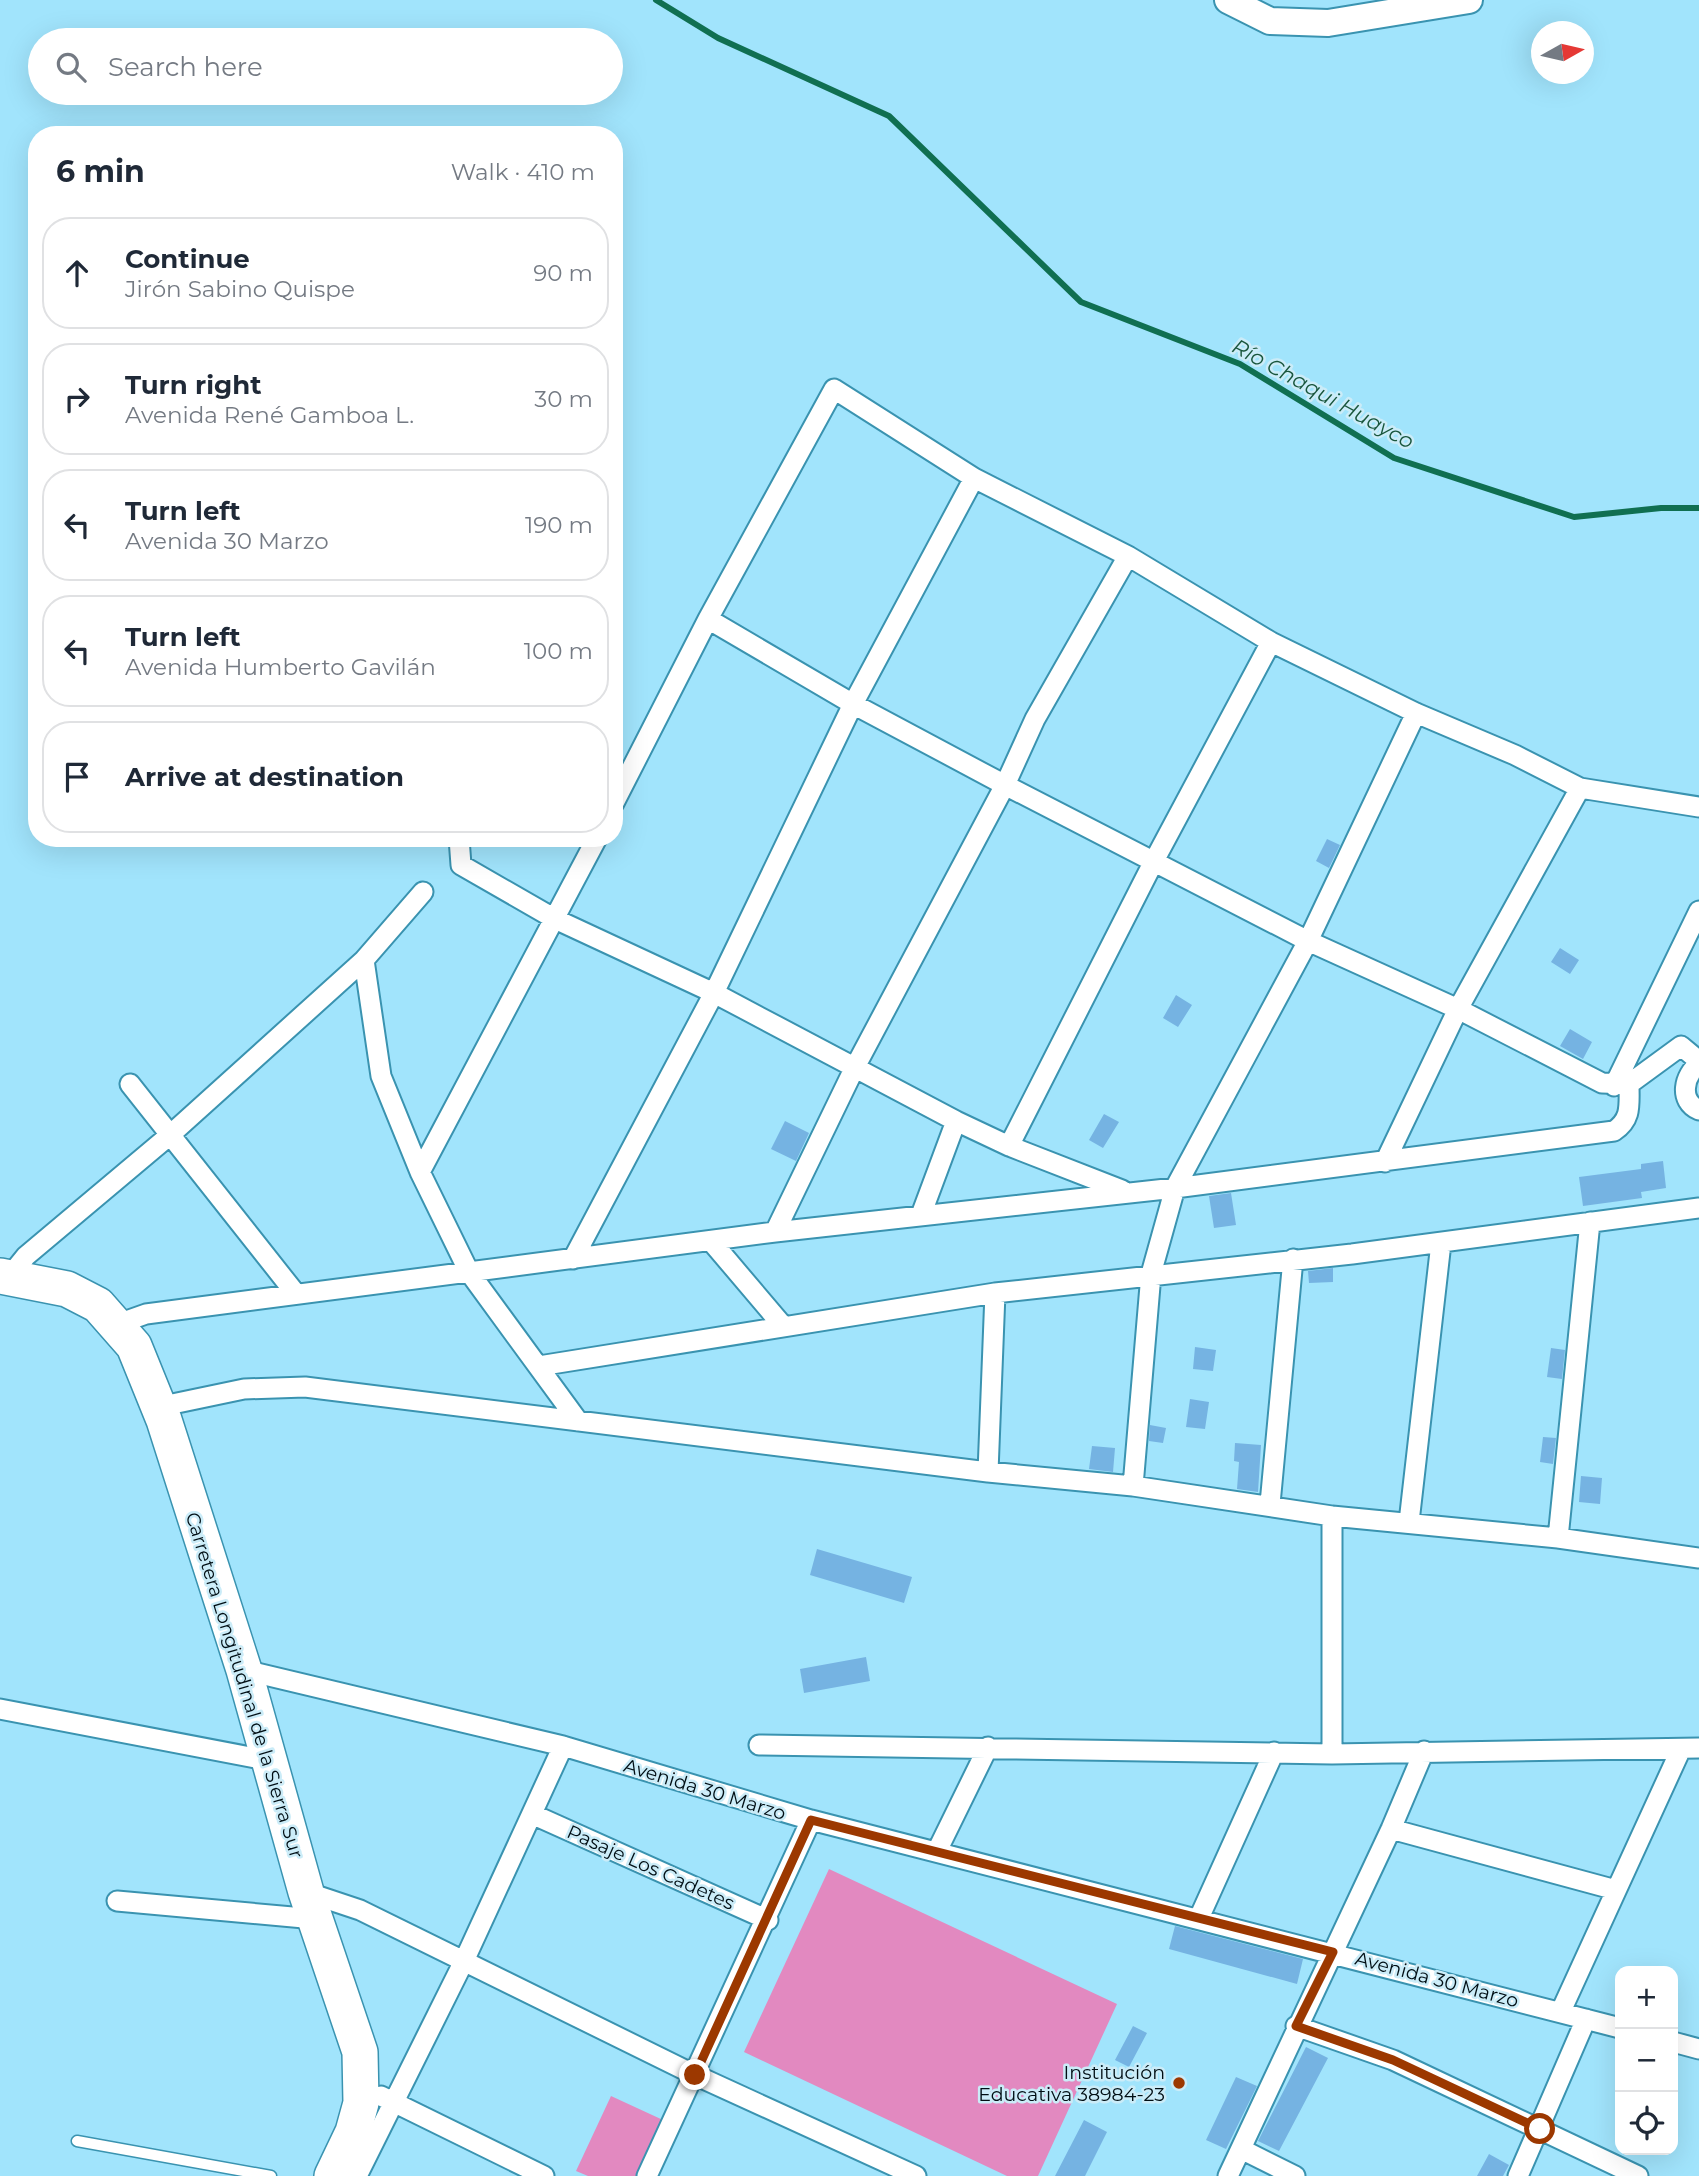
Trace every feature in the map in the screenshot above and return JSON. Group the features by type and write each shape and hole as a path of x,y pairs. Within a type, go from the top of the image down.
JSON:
{"highway":[{"name":"Carretera Longitudinal de la Sierra Sur","path":"4,1276 67,1289 98,1305 134,1346 158,1407 244,1670 266,1760 310,1906 360,2052 377,2093 361,2103 353,2132 332,2176"}],"street":[{"path":"1228,0 1270,21 1328,23 1469,0"},
{"path":"623,785 708,618 834,389 974,478 1128,556 1271,642 1416,713 1515,755 1580,788 1699,807"},
{"path":"573,1259 714,993 853,704 974,478"},
{"path":"775,1232 854,1069 1005,785 1035,719 1128,556"},
{"path":"708,618 853,704 1005,785 1308,941 1458,1009 1602,1083 1622,1085 1681,1046 1696,1065 1685,1081 1686,1094 1692,1107 1699,1110"},
{"path":"1009,1146 1154,861 1271,642"},
{"path":"1133,1486 1151,1274 1175,1188 1308,941 1416,713"},
{"path":"1385,1162 1458,1009 1580,788"},
{"path":"460,847 461,865 555,919 714,993 956,1121 1009,1146 1126,1192"},
{"path":"419,1172 592,847"},
{"path":"4,1276 170,1135 364,960 423,892"},
{"path":"115,1325 146,1314 775,1232 1175,1188 1614,1131 1624,1124 1629,1114 1622,1085 1699,911"},
{"path":"364,960 381,1076 419,1172 469,1272 578,1421"},
{"path":"130,1084 296,1294"},
{"path":"920,1215 956,1121"},
{"path":"539,1366 995,1293 1441,1243 1699,1208"},
{"path":"1558,1538 1590,1222"},
{"path":"711,1241 783,1326"},
{"path":"1409,1522 1441,1243"},
{"path":"1270,1504 1293,1259"},
{"path":"988,1472 995,1293"},
{"path":"158,1407 244,1389 305,1387 988,1472 1133,1486 1270,1504 1332,1516 1558,1538 1699,1558"},
{"path":"1332,1516 1332,1754"},
{"name":"Avenida 30 Marzo","path":"244,1670 563,1746 811,1820 1333,1952 1615,2027"},
{"path":"0,1709 266,1760"},
{"path":"759,1745 988,1746 1332,1754 1690,1749 1616,1890 1561,2011"},
{"path":"357,2176 377,2093 464,1961 534,1815 563,1746"},
{"path":"937,1851 988,1746"},
{"path":"1228,2176 1296,2026 1391,1829 1424,1751"},
{"path":"1199,1918 1274,1752"},
{"name":"Pasaje Los Cadetes","path":"534,1815 768,1920"},
{"path":"647,2176 768,1920 811,1820"},
{"path":"1391,1829 1616,1890"},
{"path":"117,1901 310,1906 359,1910 695,2075 916,2176"},
{"path":"1518,2176 1586,2019"},
{"path":"1296,2026 1393,2060 1637,2176"},
{"path":"1678,2043 1699,2049"},
{"path":"377,2093 544,2176"},
{"path":"1241,2149 1295,2176"}],"lane":[{"path":"77,2141 271,2176"}],"shaded area":[{"path":"829,1869 1117,2004 1038,2176 1007,2176 744,2052"},
{"path":"611,2096 663,2120 638,2176 588,2176 576,2171"}],"building":[{"path":"1327,839 1340,845 1329,868 1316,861"},
{"path":"1560,948 1579,960 1570,974 1551,962"},
{"path":"1176,995 1192,1005 1178,1027 1163,1018"},
{"path":"1570,1029 1592,1042 1583,1059 1560,1046"},
{"path":"1104,1114 1119,1122 1103,1148 1089,1140"},
{"path":"785,1121 809,1133 796,1161 771,1149"},
{"path":"1663,1161 1666,1188 1641,1192 1642,1198 1583,1206 1579,1177 1641,1169 1641,1164"},
{"path":"1231,1193 1236,1225 1214,1228 1209,1196"},
{"path":"1333,1268 1333,1282 1309,1283 1308,1271"},
{"path":"1195,1347 1216,1350 1213,1371 1193,1369"},
{"path":"1551,1348 1565,1350 1562,1379 1547,1377"},
{"path":"1190,1399 1209,1402 1205,1429 1186,1427"},
{"path":"1150,1425 1166,1428 1163,1443 1149,1441"},
{"path":"1543,1437 1556,1438 1553,1464 1540,1462"},
{"path":"1235,1443 1261,1445 1258,1492 1237,1489 1239,1462 1234,1461"},
{"path":"1092,1446 1115,1448 1113,1472 1089,1469"},
{"path":"1581,1476 1602,1478 1600,1504 1579,1502"},
{"path":"817,1549 912,1577 904,1603 810,1575"},
{"path":"866,1657 870,1681 804,1693 800,1669"},
{"path":"1175,1926 1303,1959 1297,1984 1169,1949"},
{"path":"1133,2026 1147,2033 1129,2067 1115,2060"},
{"path":"1306,2047 1328,2058 1279,2151 1258,2141"},
{"path":"1236,2077 1257,2086 1226,2149 1206,2140"},
{"path":"1084,2120 1107,2132 1085,2176 1055,2176"},
{"path":"1489,2154 1509,2165 1503,2176 1477,2176"}],"waterway":[{"name":"Río Chaqui Huayco","path":"656,0 718,38 889,116 1081,302 1240,364 1394,458 1574,517 1661,508 1699,508"}],"place":[{"name":"Institución Educativa 38984-23","path":"1179,2083"}],"route":[{"path":"695,2075 768,1920 811,1820 1333,1952 1296,2026 1393,2060 1540,2129"}]}
